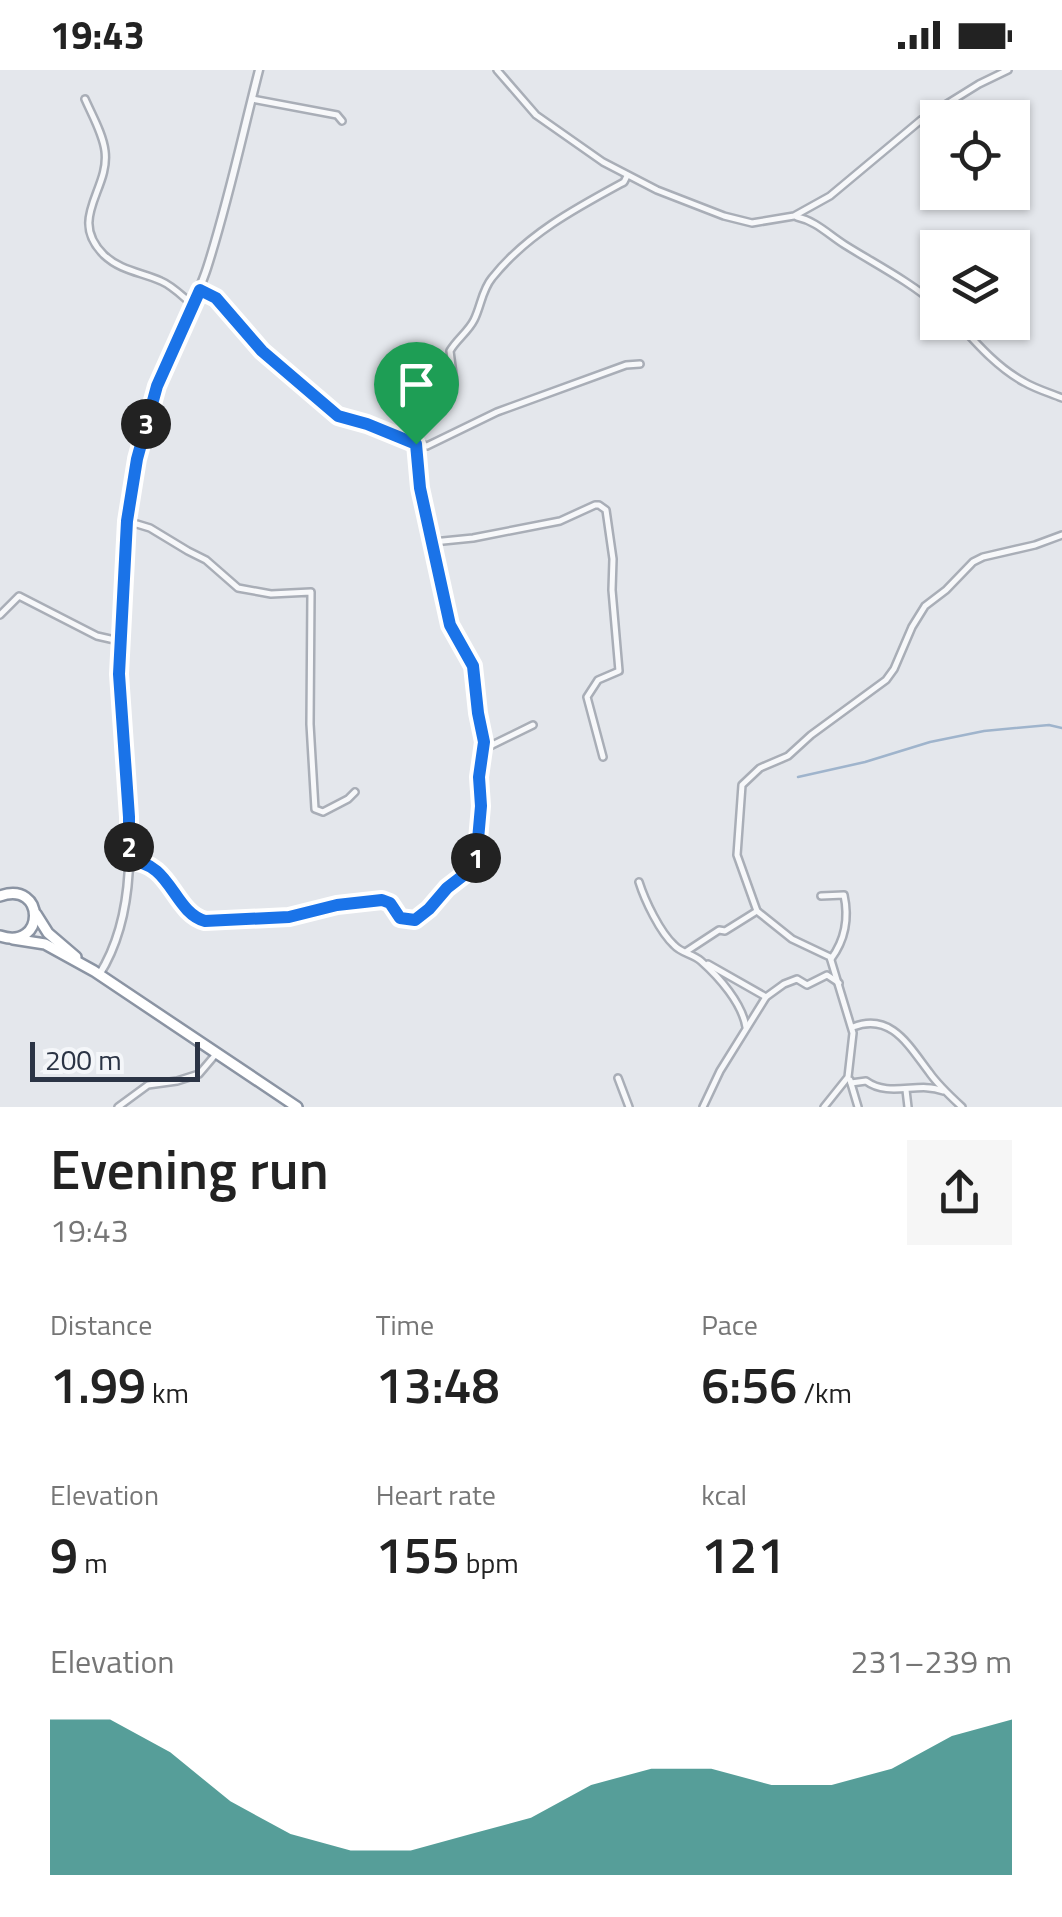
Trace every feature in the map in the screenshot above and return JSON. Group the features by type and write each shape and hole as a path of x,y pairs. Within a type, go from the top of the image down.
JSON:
{"highway":[{"path":"4,893 25,897 48,934 96,973"},
{"path":"13,939 30,929 34,910"},
{"path":"0,936 45,944 96,973 298,1107"}],"street":[{"path":"96,973 110,956 123,907 129,861 119,641 127,521 137,459 157,386 200,290 259,70"},
{"path":"497,70 536,115 579,147 627,176 738,222 794,216 830,196 920,120 1008,70"},
{"path":"86,99 105,151 88,225 91,237 102,253 119,266 166,283 193,304"},
{"path":"252,99 336,116 342,121"},
{"path":"129,861 143,862 152,868 190,912 205,921 289,917 337,905 382,900 390,903 400,918 415,920 476,862 481,806 479,777 484,749 473,666 450,625 413,443 452,393 450,351 471,325 484,290 494,276 532,238 578,206 624,182 627,176"},
{"path":"794,216 806,218 920,293"},
{"path":"200,290 216,298 262,351 328,409 350,421 427,446 497,412 626,365 640,364"},
{"path":"974,340 1025,383 1062,398"},
{"path":"432,542 560,521 595,505 606,510 613,559 619,670 598,680 587,697 603,757"},
{"path":"127,521 150,528 208,561 227,580 245,590 272,594 311,592 310,724 315,808 323,812 356,792"},
{"path":"858,1107 850,1080 854,1033 831,960 792,939 757,912 737,855 742,785 760,768 788,756 886,680 925,606 972,562 1062,535"},
{"path":"0,615 19,596 96,636 119,641"},
{"path":"484,749 534,725"},
{"path":"639,882 676,948 766,997"},
{"path":"822,896 844,895 846,906 844,936 831,960"},
{"path":"685,952 757,912"},
{"path":"699,959 744,1015 746,1030"},
{"path":"703,1107 716,1078 766,997 797,979 807,985 827,975 839,982"},
{"path":"852,1027 872,1022 889,1027 914,1048 927,1070 962,1107"},
{"path":"118,1107 144,1087 199,1074 216,1054"},
{"path":"618,1078 628,1107"},
{"path":"824,1107 850,1080 866,1081 879,1088 906,1090 929,1086 946,1092"},
{"path":"906,1090 908,1107"}],"waterway":[{"path":"798,777 984,731 1049,725 1062,728"}],"route":[{"path":"200,290 216,298 262,351 338,416 416,444 420,488 450,625 473,666 482,726 481,806 474,867 452,882 429,909 411,920 400,918 386,900 337,905 289,917 198,919 160,875 143,862 129,861 119,641 124,542 137,459 157,386 200,290"}]}
